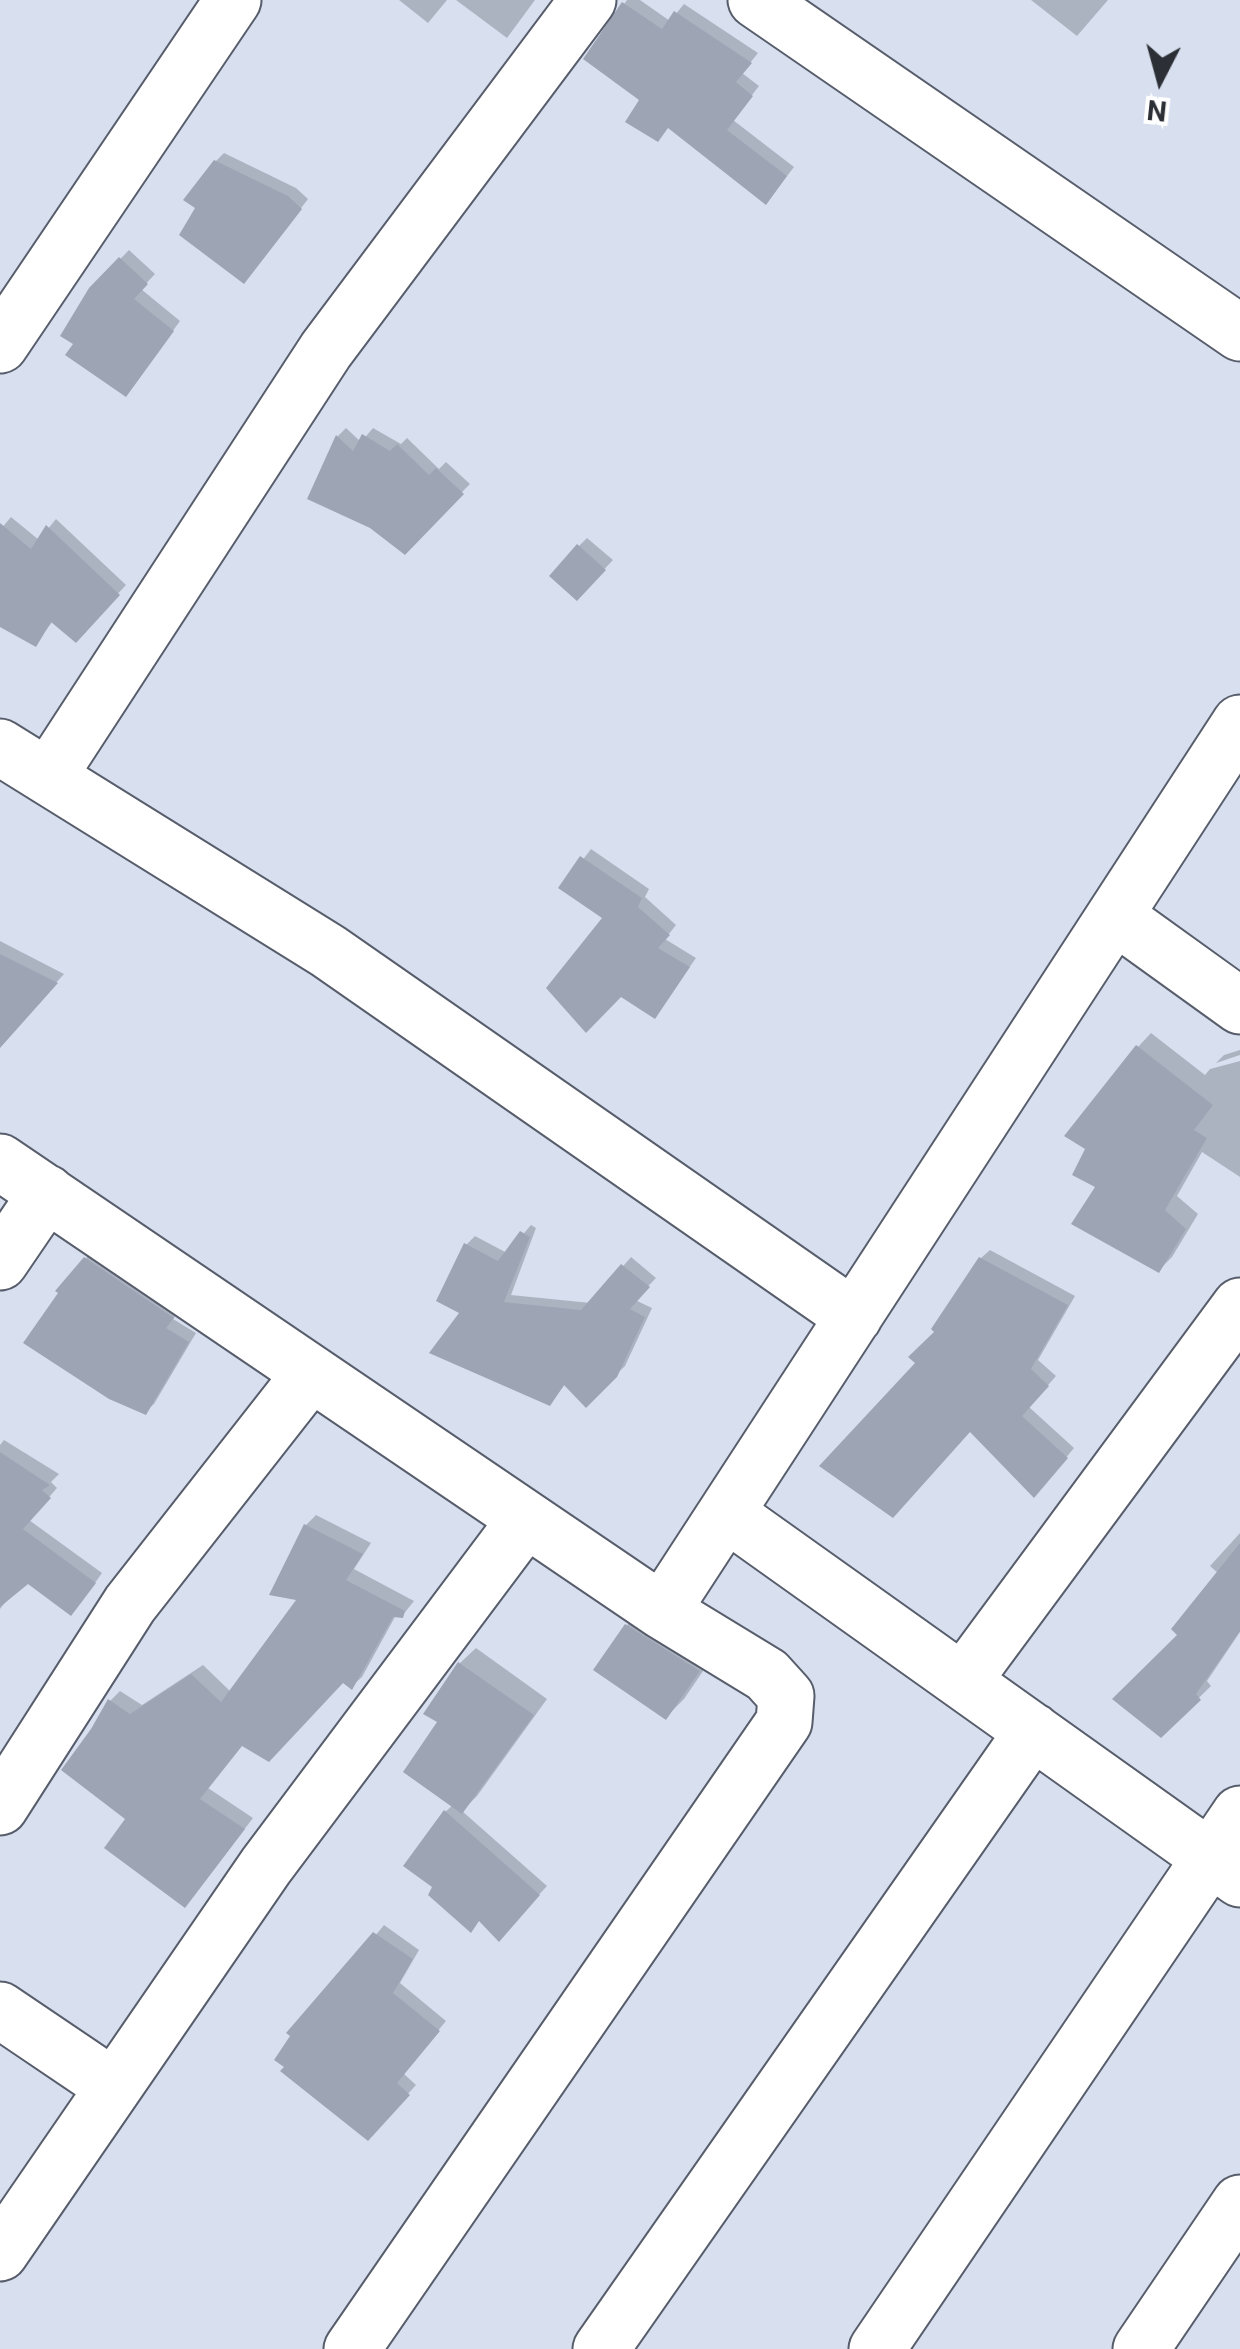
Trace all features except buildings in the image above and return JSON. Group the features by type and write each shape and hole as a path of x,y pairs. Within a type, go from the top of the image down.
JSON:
{"street":[{"path":"0,345 233,0"},
{"path":"48,777 326,350 588,0"},
{"path":"756,0 1240,333"},
{"path":"662,1611 1240,723"},
{"path":"0,748 328,951 854,1317"},
{"path":"1115,916 1240,1006"},
{"path":"0,1162 662,1611 767,1675 786,1696 784,1722 352,2349"},
{"path":"0,1262 47,1194"},
{"path":"963,1681 1240,1306"},
{"path":"0,1807 130,1604 311,1372"},
{"path":"726,1513 1033,1731 1230,1850 877,2349"},
{"path":"0,2253 266,1866 526,1519"},
{"path":"601,2349 1033,1731"},
{"path":"0,2010 114,2087"},
{"path":"1140,2349 1240,2203"}]}
